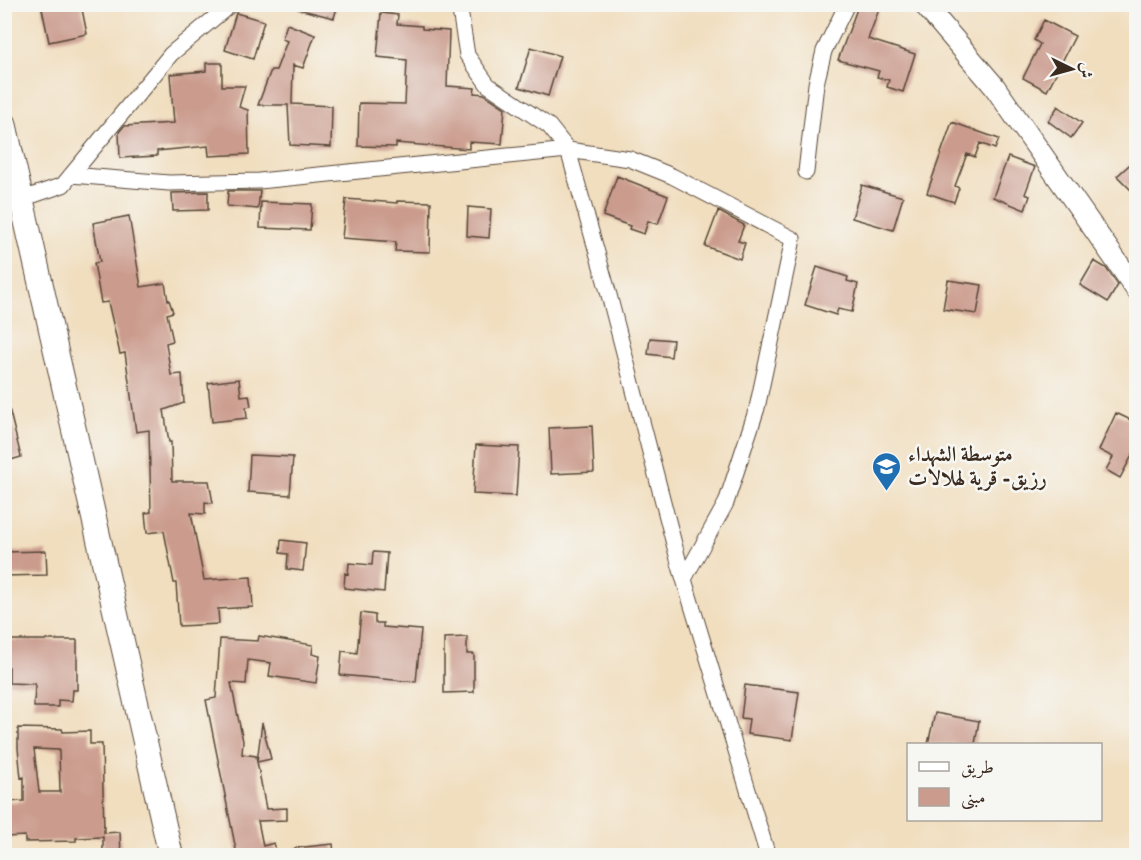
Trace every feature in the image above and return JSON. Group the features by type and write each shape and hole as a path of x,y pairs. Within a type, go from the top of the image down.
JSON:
{"main road":[{"path":"4,123 171,855"}],"street":[{"path":"22,199 63,185 171,54 231,4"},
{"path":"459,4 467,55 488,85 549,126 568,150 684,579 768,855"},
{"path":"806,172 816,84 824,51 847,4"},
{"path":"924,4 994,86 1137,289"},
{"path":"71,176 169,183 259,181 568,150 630,159 641,163 672,176 793,239 757,408 726,503 684,579"}],"building":[{"path":"41,4 81,4 87,34 49,42"},
{"path":"298,4 338,4 334,18 298,9"},
{"path":"862,4 881,4 868,39 915,54 903,92 887,87 889,80 877,77 879,71 838,60 857,9 860,10"},
{"path":"236,13 264,21 253,59 225,50"},
{"path":"381,13 398,15 397,24 449,31 447,86 475,88 474,93 484,94 505,108 502,144 469,142 469,149 396,143 396,147 358,146 359,103 405,104 407,60 377,57"},
{"path":"1044,20 1075,36 1047,91 1023,78 1040,44 1034,40"},
{"path":"287,24 315,35 303,68 293,65 292,104 332,106 331,147 290,145 288,105 258,105 271,70 276,70 287,41 282,39"},
{"path":"531,47 560,56 548,96 519,87"},
{"path":"206,63 222,63 222,86 245,86 239,107 248,110 249,154 209,156 208,146 157,151 157,156 120,158 119,132 124,126 174,123 170,74 206,71"},
{"path":"1058,106 1082,123 1071,138 1048,121"},
{"path":"952,122 999,139 995,149 980,143 975,157 967,154 955,186 959,188 954,202 927,193"},
{"path":"1008,157 1035,167 1025,194 1030,196 1025,210 993,197"},
{"path":"1137,158 1137,196 1117,176"},
{"path":"617,176 668,196 658,224 648,221 644,234 603,216"},
{"path":"862,185 903,197 893,230 852,218"},
{"path":"228,191 260,191 258,209 227,206"},
{"path":"208,192 208,210 173,211 172,193"},
{"path":"346,199 397,203 397,201 431,202 430,252 395,251 396,242 342,238"},
{"path":"261,202 312,204 310,230 260,228"},
{"path":"468,207 491,209 489,238 467,236"},
{"path":"718,211 744,225 738,241 745,243 740,259 705,246"},
{"path":"129,216 141,287 165,283 168,301 173,312 167,314 173,341 166,343 171,375 182,374 184,403 164,410 169,442 171,442 172,481 209,481 213,503 205,502 205,514 191,513 204,580 251,577 253,607 218,609 219,624 179,626 176,583 174,583 164,531 147,533 145,513 151,512 149,430 136,432 125,353 120,354 108,302 101,303 94,263 100,262 93,223"},
{"path":"1094,261 1106,268 1118,285 1108,302 1080,285"},
{"path":"817,267 848,277 847,281 858,284 852,312 838,309 836,315 805,305"},
{"path":"948,280 982,285 977,314 943,309"},
{"path":"650,338 673,340 671,357 648,354"},
{"path":"239,379 241,396 249,395 251,406 246,407 247,418 212,422 208,383"},
{"path":"4,408 9,408 21,457 4,462"},
{"path":"1116,413 1137,423 1137,446 1120,478 1106,470 1113,457 1099,450"},
{"path":"592,426 594,472 551,474 549,428"},
{"path":"476,445 519,447 516,496 473,494"},
{"path":"250,455 293,457 290,495 248,492"},
{"path":"281,540 306,543 303,571 287,569 288,554 280,553"},
{"path":"46,551 47,575 4,576 4,552"},
{"path":"373,552 387,553 384,592 344,588 345,573 348,574 349,563 372,565"},
{"path":"361,613 375,615 375,623 383,623 383,627 421,630 416,682 340,675 342,651 357,653"},
{"path":"259,636 313,645 312,654 320,656 316,683 269,676 271,663 248,660 246,684 231,683 243,741 242,754 256,756 266,809 287,808 287,820 258,821 263,846 274,843 277,854 237,855 206,700 216,698 220,639 258,641"},
{"path":"467,637 467,654 474,654 474,692 444,693 444,638"},
{"path":"4,640 77,640 77,690 73,690 72,701 58,700 58,707 34,707 35,684 9,683 9,667 4,667"},
{"path":"745,685 799,692 792,740 747,734 749,719 741,718"},
{"path":"935,713 979,721 975,743 928,743"},
{"path":"262,723 271,759 257,762"},
{"path":"18,728 62,729 63,732 90,731 90,744 102,744 104,833 120,832 121,855 103,855 103,837 76,838 76,841 25,842 25,836 4,837 4,802 24,801 24,777 21,778","holes":["34,749 59,750 60,792 39,792"]},
{"path":"333,844 334,855 296,855 295,848"}],"place":[{"name":"متوسطة الشهداء رزيق- قرية لهلالات","path":"887,492"}]}
